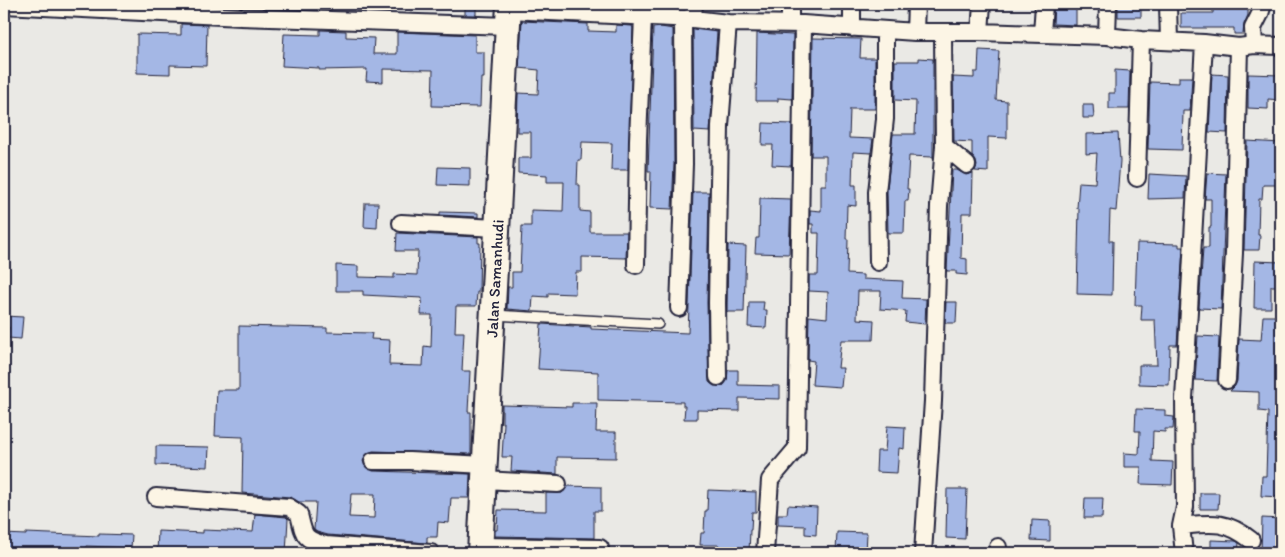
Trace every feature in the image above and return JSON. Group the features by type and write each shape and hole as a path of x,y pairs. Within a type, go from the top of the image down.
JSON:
{"street":[{"path":"765,553 770,480 797,448 797,24 790,4"},
{"path":"852,4 852,28"},
{"path":"916,4 916,32"},
{"path":"980,32 982,4"},
{"path":"1042,34 1044,4"},
{"path":"1107,36 1108,4"},
{"path":"1168,4 1169,41"},
{"path":"1227,380 1247,46 1252,28 1263,4"},
{"path":"4,5 241,17 639,12 690,14 728,23 797,24 916,32 1107,36 1141,40 1281,46"},
{"path":"636,265 639,12"},
{"name":"Jalan Samanhudi","path":"480,550 509,13"},
{"path":"679,308 690,14"},
{"path":"718,377 717,303 720,126 728,23"},
{"path":"878,262 877,192 885,119 885,30"},
{"path":"923,553 933,400 939,206 944,146 943,32"},
{"path":"1137,178 1141,40"},
{"path":"1184,553 1181,526 1184,507 1184,399 1204,43"},
{"path":"944,146 967,165"},
{"path":"401,223 497,228"},
{"path":"373,461 409,461 558,484"},
{"path":"156,497 289,507 299,514 305,536 311,542 326,545 431,553"},
{"path":"1181,526 1212,523 1228,526 1238,530 1251,540"},
{"path":"480,550 600,548"}],"lane":[{"path":"493,315 658,324"}],"building":[{"path":"465,4 476,4 476,15 465,15"},
{"path":"1054,4 1076,4 1076,25 1053,24"},
{"path":"1118,4 1141,4 1141,17 1118,17"},
{"path":"1213,4 1248,4 1248,15 1244,24 1243,34 1234,34 1234,28 1181,28 1181,13 1213,13"},
{"path":"522,21 588,24 588,31 616,32 616,25 632,26 633,28 628,170 611,170 612,143 582,142 581,160 578,160 577,185 580,185 580,211 590,212 590,232 627,232 626,258 582,257 582,272 576,272 575,294 548,293 548,297 533,296 532,311 507,309 508,287 512,287 512,272 520,272 522,226 531,226 531,210 563,211 564,182 547,182 547,175 518,173 518,158 531,158 531,132 517,132 518,93 538,94 539,70 519,68"},
{"path":"181,24 207,25 206,66 170,65 170,74 137,73 137,34 181,35"},
{"path":"653,28 673,29 674,164 672,209 650,208 651,171 648,171"},
{"path":"693,29 717,32 710,132 694,131"},
{"path":"320,30 346,31 346,37 374,38 373,54 397,54 397,32 475,35 475,52 484,52 484,78 481,78 480,107 432,106 433,70 383,69 383,82 366,81 367,69 319,70 319,68 282,66 284,34 320,35"},
{"path":"757,33 793,35 792,99 778,98 778,101 756,101"},
{"path":"813,38 861,39 860,58 875,58 875,109 850,109 849,138 873,139 871,153 853,152 852,185 856,185 856,206 847,205 847,274 863,275 863,279 903,281 902,298 926,299 925,324 905,322 906,311 880,309 881,291 858,291 857,319 874,320 873,340 841,340 838,368 843,368 841,387 812,385 814,361 808,360 809,316 827,318 828,292 809,291 809,275 818,275 819,233 813,233 813,224 810,224 810,210 821,211 821,185 826,185 826,156 811,156"},
{"path":"979,50 999,51 996,100 1007,101 1007,138 988,137 988,172 975,171 977,166 972,156 972,142 954,141 953,77 974,78 974,72 978,72"},
{"path":"919,58 933,59 933,157 909,156 907,189 909,189 908,201 905,201 904,233 888,233 887,189 893,134 915,134 916,101 895,100 895,61 919,61"},
{"path":"1115,70 1130,71 1129,109 1109,109 1109,93 1115,93"},
{"path":"1212,74 1228,75 1227,133 1209,132"},
{"path":"1248,74 1281,75 1281,100 1268,99 1268,109 1248,108"},
{"path":"1179,77 1192,77 1190,111 1183,111 1182,150 1148,149 1150,82 1179,83"},
{"path":"1083,105 1093,105 1094,118 1083,118"},
{"path":"763,123 792,124 791,166 772,165 773,145 762,145"},
{"path":"1118,133 1120,161 1116,211 1110,210 1109,241 1113,241 1112,295 1077,294 1079,208 1077,208 1079,182 1095,183 1097,153 1086,154 1086,134"},
{"path":"1247,141 1281,143 1281,185 1263,185 1262,199 1259,199 1259,250 1244,250"},
{"path":"438,167 470,168 470,186 437,185"},
{"path":"952,170 957,170 966,175 973,173 972,213 962,213 961,258 967,259 967,275 956,274 956,271 947,271"},
{"path":"1207,173 1226,174 1221,309 1199,308 1203,248 1209,248 1209,227 1211,227 1211,199 1205,199"},
{"path":"1149,174 1186,176 1185,198 1148,199"},
{"path":"693,192 709,192 707,303 709,382 714,386 723,386 727,381 728,370 738,370 738,385 780,386 780,399 739,398 739,411 697,410 697,419 684,419 685,406 683,406 683,402 598,400 598,372 538,369 541,324 591,327 591,329 688,333"},
{"path":"760,198 791,199 789,254 755,253 756,238 759,238"},
{"path":"365,203 378,203 377,228 364,227"},
{"path":"440,212 478,213 478,217 440,215"},
{"path":"397,233 478,237 478,243 480,243 479,292 477,292 476,306 456,306 455,332 464,332 462,371 470,371 468,412 471,412 471,454 373,451 368,453 363,461 365,466 373,471 470,474 469,498 451,498 449,523 438,522 437,537 427,537 427,543 328,535 317,532 314,530 316,502 299,502 290,497 242,493 243,437 215,436 217,390 239,390 239,326 327,328 327,332 372,333 371,339 390,340 389,365 423,366 424,346 431,347 432,315 421,315 422,298 363,295 363,291 336,291 336,265 358,266 358,277 394,278 394,274 417,275 418,251 396,251","holes":["351,494 375,494 374,518 349,517"]},
{"path":"1137,243 1179,244 1179,247 1183,247 1177,345 1170,345 1169,385 1139,384 1139,365 1157,365 1155,320 1141,320 1142,305 1135,305"},
{"path":"728,245 746,246 744,312 727,312"},
{"path":"1255,261 1281,262 1281,286 1271,286 1271,308 1254,308"},
{"path":"749,302 764,302 763,310 767,310 766,328 748,327"},
{"path":"946,302 957,302 956,323 945,323"},
{"path":"4,316 23,317 21,339 8,338 9,327 4,327"},
{"path":"1263,316 1281,316 1278,359 1281,359 1281,497 1261,496 1262,476 1266,476 1268,412 1259,411 1259,392 1230,391 1237,381 1239,339 1261,340"},
{"path":"1198,336 1219,337 1217,381 1195,380"},
{"path":"572,403 597,403 596,432 616,432 616,458 557,457 557,474 511,471 512,457 502,457 504,423 502,423 502,405 572,407"},
{"path":"1136,409 1165,410 1165,416 1174,417 1173,429 1165,429 1165,432 1153,431 1152,461 1173,462 1172,485 1140,484 1141,467 1124,467 1124,453 1139,454 1140,431 1135,431"},
{"path":"887,426 905,427 904,449 899,448 897,473 876,472 877,451 885,451"},
{"path":"156,446 209,447 208,467 156,465"},
{"path":"567,486 601,487 601,511 594,511 594,538 495,536 498,510 546,511 546,493 562,493"},
{"path":"947,489 967,489 965,539 946,538"},
{"path":"708,490 756,492 756,512 752,512 749,553 719,553 719,545 700,545 701,533 704,533"},
{"path":"1200,493 1219,493 1218,509 1200,509"},
{"path":"1085,498 1103,498 1102,518 1084,518"},
{"path":"788,505 817,507 816,535 805,534 805,526 778,525 778,514 787,514"},
{"path":"255,514 286,517 288,519 286,553 157,553 158,531 203,533 203,530 253,532"},
{"path":"1262,518 1281,519 1281,553 1261,553"},
{"path":"1032,520 1050,521 1050,541 1031,540"},
{"path":"837,532 867,533 866,552 836,553"},
{"path":"26,533 99,536 99,534 132,535 131,548 86,546 85,553 4,553 4,534 26,535"},
{"path":"1211,540 1236,541 1239,543 1238,553 1211,553"}]}
